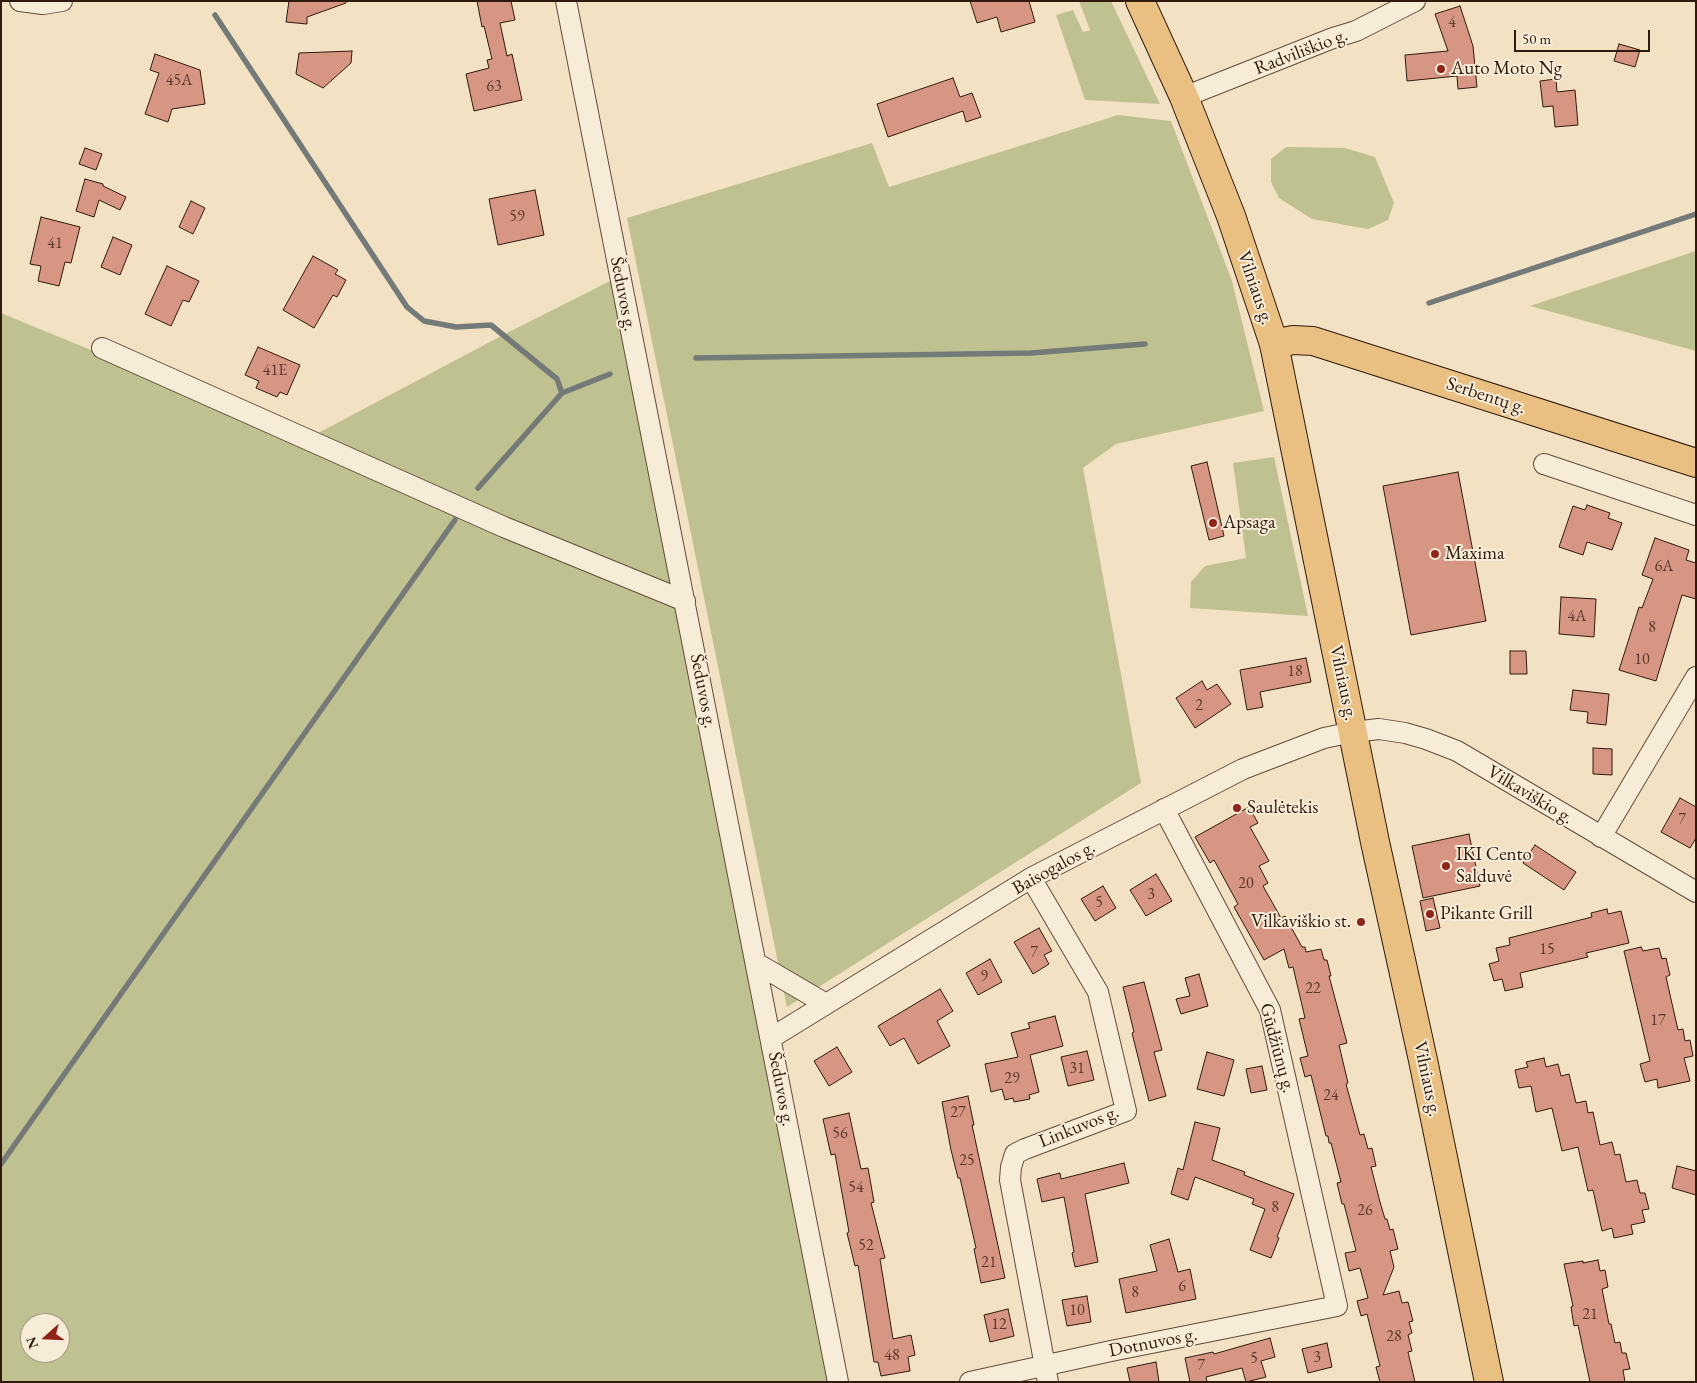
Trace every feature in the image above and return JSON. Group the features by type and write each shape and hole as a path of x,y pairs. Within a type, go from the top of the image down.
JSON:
{"main road":[{"name":"Vilniaus g.","path":"1140,1 1184,97 1231,216 1274,344 1375,842 1465,1260 1489,1382"},
{"name":"Serbentų g.","path":"1274,344 1293,340 1313,341 1696,463"}],"street":[{"path":"20,1 43,4 62,1"},
{"name":"Šeduvos g.","path":"566,1 838,1382"},
{"name":"Radviliškio g.","path":"1184,97 1333,38 1356,31 1415,1"},
{"path":"102,348 504,526 685,602"},
{"path":"1544,464 1696,515"},
{"path":"1601,837 1696,677"},
{"name":"Vilkaviškio g.","path":"1353,732 1379,729 1405,733 1456,751 1696,892"},
{"name":"Baisogalos g.","path":"771,1038 1031,878 1243,769 1324,738 1353,732"},
{"name":"Gūdžiūnų g.","path":"1164,809 1270,1010 1337,1306"},
{"name":"Linkuvos g.","path":"1031,878 1098,992 1126,1111 1025,1149 1015,1154 1011,1167 1010,1180 1046,1374"},
{"path":"756,963 826,1004"},
{"name":"Dotnuvos g.","path":"970,1382 1046,1374 1337,1306"}],"green space":[{"path":"1079,1 1111,1 1160,104 1085,100 1056,15 1073,10 1083,32 1090,30"},
{"path":"1118,115 1171,121 1232,281 1264,411 1116,444 1083,468 1141,783 787,1007 627,218 872,143 889,187"},
{"path":"1286,147 1345,148 1375,157 1394,203 1388,220 1368,229 1312,219 1279,198 1271,182 1271,159"},
{"path":"1696,251 1696,351 1530,306"},
{"path":"620,276 838,1382 1,1382 1,313 307,439 503,335"},
{"path":"1274,457 1308,616 1190,608 1191,582 1205,566 1246,558 1233,463"}],"building":[{"path":"289,1 346,1 346,3 307,17 307,24 286,22"},
{"path":"477,1 511,1 515,20 500,23 507,56 512,54 522,100 474,111 466,74 489,68 487,60 492,59 484,26 482,27"},
{"path":"970,1 1029,1 1035,22 1001,32 997,17 977,23"},
{"name":"Auto Moto Ng","path":"1460,6 1473,46 1477,87 1458,89 1457,76 1407,81 1405,55 1448,51 1435,14"},
{"path":"1619,44 1640,50 1635,67 1614,61"},
{"path":"352,51 351,63 323,88 296,74 299,53"},
{"path":"155,54 200,70 205,104 172,109 168,122 145,114 159,73 150,70"},
{"path":"953,78 960,97 972,93 981,117 966,122 963,111 888,137 877,104"},
{"path":"1556,79 1557,92 1575,90 1578,125 1555,127 1553,106 1543,107 1540,81"},
{"path":"85,148 102,154 96,170 79,164"},
{"path":"85,179 103,184 103,186 126,197 120,210 99,200 94,217 76,211"},
{"path":"535,190 544,235 498,245 489,199"},
{"path":"191,201 205,208 193,234 179,227"},
{"path":"41,217 80,227 71,263 65,262 59,286 38,281 41,266 30,264"},
{"path":"113,237 132,245 120,275 101,267"},
{"path":"313,256 338,270 335,274 346,280 337,297 333,295 314,328 283,310"},
{"path":"167,266 199,281 189,302 183,300 171,326 145,314"},
{"path":"258,347 300,365 287,395 280,392 277,397 256,388 259,381 245,375"},
{"path":"1207,462 1224,536 1209,540 1191,466"},
{"name":"Maxima","path":"1458,472 1486,621 1411,635 1383,486"},
{"path":"1587,505 1610,513 1608,518 1622,523 1612,550 1587,542 1583,555 1559,547 1573,506 1585,510"},
{"path":"1655,538 1689,550 1686,560 1696,563 1696,599 1682,595 1656,681 1619,670 1639,607 1642,608 1653,579 1642,575"},
{"path":"1561,597 1596,599 1594,637 1559,634"},
{"path":"1510,651 1526,651 1527,674 1510,674"},
{"path":"1306,658 1311,682 1260,692 1263,707 1247,710 1240,670"},
{"path":"1202,681 1207,690 1217,684 1231,704 1195,728 1176,698"},
{"path":"1573,690 1609,694 1606,725 1587,723 1588,712 1570,710"},
{"path":"1593,748 1612,749 1612,775 1593,774"},
{"path":"1680,798 1696,807 1696,838 1690,848 1661,832"},
{"path":"1249,807 1258,823 1250,827 1269,861 1259,866 1268,883 1263,886 1281,918 1285,916 1302,947 1305,947 1306,952 1321,949 1324,960 1327,960 1331,976 1329,976 1347,1043 1339,1045 1348,1083 1346,1084 1360,1135 1364,1134 1368,1149 1372,1148 1376,1166 1371,1167 1380,1202 1390,1230 1393,1229 1398,1249 1390,1251 1394,1267 1383,1295 1399,1291 1402,1303 1408,1302 1413,1321 1409,1322 1412,1333 1408,1335 1412,1351 1408,1352 1415,1382 1380,1382 1376,1367 1380,1366 1367,1314 1361,1316 1357,1301 1368,1298 1360,1268 1349,1271 1345,1253 1356,1251 1337,1183 1341,1182 1331,1143 1329,1143 1328,1136 1326,1136 1311,1075 1305,1077 1300,1058 1308,1056 1299,1019 1305,1018 1293,967 1289,968 1284,949 1264,960 1234,907 1238,904 1214,860 1210,863 1195,837"},
{"name":"IKI Cento Salduvė","path":"1469,834 1480,886 1423,898 1412,846"},
{"path":"1535,845 1576,872 1564,890 1523,863"},
{"path":"1156,874 1172,901 1146,916 1130,890"},
{"path":"1103,886 1116,908 1095,921 1081,899"},
{"name":"Pikante Grill","path":"1433,898 1440,928 1426,931 1420,901"},
{"path":"1607,909 1608,914 1621,911 1629,943 1586,953 1588,957 1520,973 1523,987 1505,991 1502,979 1494,981 1489,964 1499,961 1496,948 1510,945 1509,938 1592,917 1591,913"},
{"path":"1039,928 1052,951 1044,955 1049,964 1033,974 1014,942"},
{"path":"1641,947 1643,951 1659,948 1662,959 1666,958 1670,975 1666,977 1678,1030 1683,1029 1685,1041 1690,1040 1693,1056 1684,1058 1690,1081 1658,1088 1657,1079 1645,1082 1640,1064 1650,1061 1624,951"},
{"path":"990,959 1002,982 978,995 966,973"},
{"path":"1199,974 1208,1006 1181,1014 1176,999 1190,996 1185,978"},
{"path":"1144,982 1162,1050 1154,1052 1166,1096 1149,1101 1123,987"},
{"path":"940,989 953,1011 937,1021 950,1046 918,1064 904,1038 890,1046 878,1026"},
{"path":"1055,1016 1063,1046 1030,1055 1039,1092 1029,1095 1030,1099 1014,1102 1013,1098 1005,1100 1002,1089 991,1092 985,1064 1018,1057 1011,1033 1030,1028 1028,1023"},
{"path":"837,1047 852,1072 829,1086 814,1061"},
{"path":"1087,1051 1094,1080 1068,1086 1061,1057"},
{"path":"1207,1052 1234,1060 1224,1096 1197,1089"},
{"path":"1544,1058 1546,1067 1558,1064 1561,1076 1569,1074 1576,1103 1586,1101 1588,1113 1593,1112 1600,1145 1612,1142 1615,1155 1620,1154 1626,1182 1637,1180 1640,1193 1645,1193 1649,1209 1642,1210 1645,1222 1631,1225 1633,1234 1614,1238 1612,1228 1602,1231 1593,1190 1588,1191 1578,1147 1562,1151 1552,1108 1536,1112 1531,1086 1519,1088 1515,1070 1528,1067 1526,1062"},
{"path":"1262,1066 1267,1090 1251,1093 1246,1069"},
{"path":"968,1096 974,1125 972,1125 1005,1278 981,1283 974,1249 976,1248 960,1178 958,1178 951,1150 942,1102"},
{"path":"849,1113 861,1169 868,1168 874,1202 871,1203 885,1258 880,1259 893,1339 911,1335 915,1355 908,1357 910,1371 881,1376 878,1362 874,1362 858,1265 855,1266 847,1233 849,1232 835,1154 831,1155 823,1119"},
{"path":"1195,1122 1220,1128 1212,1160 1245,1172 1244,1175 1294,1194 1271,1258 1250,1250 1265,1209 1252,1204 1254,1199 1195,1177 1188,1200 1171,1194 1178,1168 1183,1170"},
{"path":"1124,1163 1129,1183 1085,1194 1098,1262 1075,1267 1064,1197 1042,1202 1037,1179 1060,1173 1061,1179"},
{"path":"1677,1166 1696,1171 1696,1195 1672,1188"},
{"path":"1169,1239 1178,1272 1190,1269 1196,1299 1126,1313 1119,1279 1157,1271 1150,1245"},
{"path":"1598,1260 1600,1271 1605,1270 1608,1287 1602,1289 1609,1324 1611,1324 1615,1343 1620,1342 1622,1353 1626,1353 1630,1369 1623,1370 1625,1382 1590,1382 1578,1325 1574,1326 1571,1307 1573,1306 1564,1264"},
{"path":"1087,1296 1091,1322 1067,1326 1062,1300"},
{"path":"1008,1309 1014,1336 990,1342 984,1315"},
{"path":"1270,1338 1275,1357 1261,1361 1266,1377 1246,1382 1242,1368 1206,1377 1207,1382 1190,1382 1185,1358 1213,1352 1214,1354"},
{"path":"1327,1343 1332,1367 1308,1373 1302,1349"},
{"path":"1156,1362 1159,1382 1130,1382 1127,1368"}],"waterway":[{"path":"215,15 407,307 424,321 456,327 491,325 557,379 562,393"},
{"path":"1429,303 1696,214"},
{"path":"696,358 1031,353 1145,344"},
{"path":"478,488 562,393 610,374"},
{"path":"1,1164 455,520"}],"place":[{"name":"Auto Moto Ng","path":"1441,69"},
{"name":"Apsaga","path":"1213,523"},
{"name":"Maxima","path":"1435,554"},
{"name":"Saulėtekis","path":"1237,808"},
{"name":"IKI Cento Salduvė","path":"1446,866"},
{"name":"Pikante Grill","path":"1430,914"},
{"name":"Vilkaviškio st.","path":"1361,922"}]}
